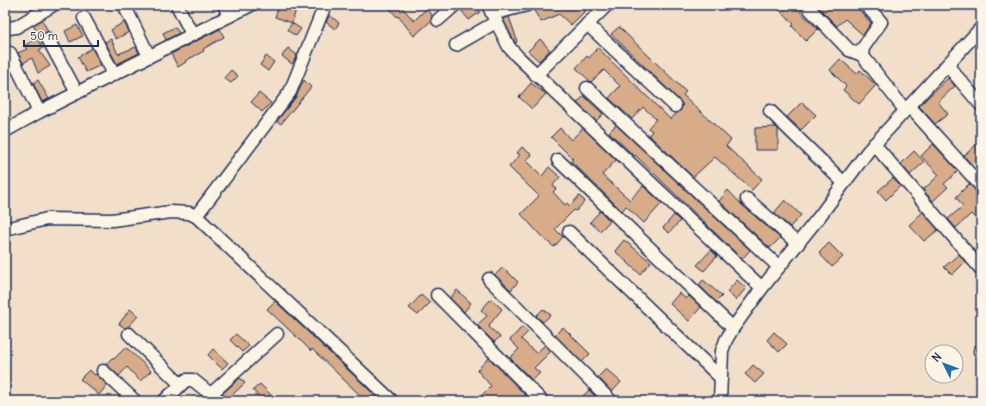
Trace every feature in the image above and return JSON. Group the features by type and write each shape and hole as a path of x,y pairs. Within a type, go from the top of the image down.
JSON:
{"street":[{"path":"124,5 149,56"},
{"path":"177,5 192,34"},
{"path":"224,5 229,16"},
{"path":"5,131 76,93 251,5"},
{"path":"196,216 290,92 324,5"},
{"path":"438,20 455,5"},
{"path":"456,45 492,14 527,5"},
{"path":"536,75 607,5"},
{"path":"806,5 849,50 862,55 907,108 977,172 981,186"},
{"path":"862,55 863,48 881,22 866,5"},
{"path":"5,26 9,28 16,27 49,6"},
{"path":"492,14 509,47 536,75 762,288"},
{"path":"84,18 114,74"},
{"path":"587,24 675,106"},
{"path":"720,401 722,351 733,328 762,288 798,244 874,144 980,30"},
{"path":"48,39 76,93"},
{"path":"10,54 39,112"},
{"path":"947,65 980,101"},
{"path":"587,88 779,267"},
{"path":"770,111 844,183"},
{"path":"874,144 981,269"},
{"path":"558,160 733,328"},
{"path":"746,198 798,244"},
{"path":"5,229 47,219 112,220 171,212 189,213 196,216 392,401"},
{"path":"569,232 721,378"},
{"path":"489,279 611,401"},
{"path":"437,295 542,401"},
{"path":"129,334 180,384"},
{"path":"164,401 180,384 186,380 193,380 215,397 277,334"},
{"path":"103,371 135,401"}],"building":[{"path":"387,5 400,5 414,21 426,9 432,15 431,21 414,36"},
{"path":"462,5 477,5 480,12 469,20 461,10"},
{"path":"540,5 591,5 571,25 559,14 541,22 533,9"},
{"path":"774,5 793,5 818,29 806,41 792,26 794,24"},
{"path":"816,5 855,5 871,23 863,35 845,19 837,26"},
{"path":"278,8 296,9 292,23 275,17"},
{"path":"330,15 339,23 335,29 326,22"},
{"path":"509,17 517,42 515,43 503,19"},
{"path":"42,20 48,31 39,36 33,25"},
{"path":"124,22 129,32 116,39 111,30"},
{"path":"292,23 301,29 296,36 287,30"},
{"path":"77,25 83,36 70,42 65,31"},
{"path":"175,27 179,33 166,40 163,33"},
{"path":"619,27 686,92 683,95 731,140 726,146 762,179 752,190 715,157 693,177 649,135 652,131 648,128 656,119 643,107 632,119 609,98 620,86 604,70 591,82 576,68 587,56 589,58 598,48 670,119 680,111 683,105 680,101 611,34"},
{"path":"220,29 224,37 203,49 204,51 185,61 186,62 178,67 171,54"},
{"path":"37,38 43,48 39,50 50,66 38,73 32,58 23,63 18,53 27,49 24,46"},
{"path":"111,39 118,54 136,47 139,53 117,64 105,42"},
{"path":"540,39 550,50 539,61 528,51"},
{"path":"92,48 101,65 86,72 78,57"},
{"path":"288,48 297,55 292,64 282,56"},
{"path":"266,56 274,62 268,71 260,65"},
{"path":"840,59 857,74 860,70 876,85 859,104 843,90 846,86 830,70"},
{"path":"231,70 238,76 231,83 224,78"},
{"path":"948,78 955,86 938,102 948,114 935,124 919,106"},
{"path":"38,80 49,99 42,102 33,83"},
{"path":"304,80 311,87 281,124 277,121 296,97"},
{"path":"531,83 546,94 532,109 519,97"},
{"path":"259,93 271,103 262,112 251,102"},
{"path":"584,96 603,114 596,121 577,103"},
{"path":"802,102 816,115 801,130 787,117"},
{"path":"616,125 750,250 742,259 635,155 634,156 609,132"},
{"path":"776,127 778,129 778,150 755,150 755,128"},
{"path":"560,128 571,140 583,128 616,160 602,175 630,200 643,186 662,203 644,223 626,206 622,211 571,161 573,159 551,137"},
{"path":"981,140 981,155 971,164 964,156"},
{"path":"933,144 958,171 944,184 948,187 933,201 923,190 939,175 921,156"},
{"path":"522,147 532,155 526,160 542,176 549,167 560,177 553,185 556,189 553,192 565,205 567,203 570,206 579,196 585,201 555,229 563,237 554,247 543,238 521,214 539,196 509,167 520,155 517,153"},
{"path":"914,151 924,162 910,175 901,164"},
{"path":"893,178 900,186 886,200 878,191"},
{"path":"969,184 981,194 981,215 976,219 971,214 956,228 948,219 963,206 956,197"},
{"path":"728,190 742,205 780,238 770,248 719,201"},
{"path":"785,200 801,215 790,227 774,213"},
{"path":"600,211 610,221 600,231 590,222"},
{"path":"923,212 938,230 924,241 909,225"},
{"path":"674,215 680,221 669,233 663,228"},
{"path":"624,240 651,262 640,274 615,251"},
{"path":"829,243 843,257 832,267 819,253"},
{"path":"711,250 717,256 704,271 697,265"},
{"path":"959,254 965,262 952,275 944,267"},
{"path":"503,267 518,282 511,290 495,275"},
{"path":"703,280 722,296 716,302 699,285"},
{"path":"737,280 746,288 736,300 727,292"},
{"path":"457,290 471,303 464,312 450,298"},
{"path":"679,293 686,299 689,296 701,307 689,321 670,304"},
{"path":"421,295 430,303 418,315 409,308"},
{"path":"491,299 502,309 489,327 500,337 494,342 477,325 487,316 481,310"},
{"path":"275,301 381,401 366,401 312,349 311,351 267,309"},
{"path":"130,309 138,316 128,327 125,328 119,324"},
{"path":"543,309 551,315 543,322 536,316"},
{"path":"522,327 528,332 521,339 536,353 545,345 551,351 534,368 540,373 532,380 510,358 519,349 510,340"},
{"path":"563,327 590,354 582,362 555,335"},
{"path":"774,332 787,344 779,352 767,340"},
{"path":"236,334 249,346 242,352 230,340"},
{"path":"126,347 151,371 140,381 127,367 119,376 106,364 112,358 114,359"},
{"path":"213,349 228,363 222,369 208,355"},
{"path":"489,358 531,401 476,401 491,386 477,370"},
{"path":"753,365 764,374 755,383 745,374"},
{"path":"606,369 621,382 612,392 598,377"},
{"path":"89,370 95,375 96,374 107,385 99,395 80,379"},
{"path":"240,378 245,383 231,396 236,401 226,401 222,394"},
{"path":"260,384 271,395 263,401 253,390"},
{"path":"589,390 599,400 578,401"}]}
